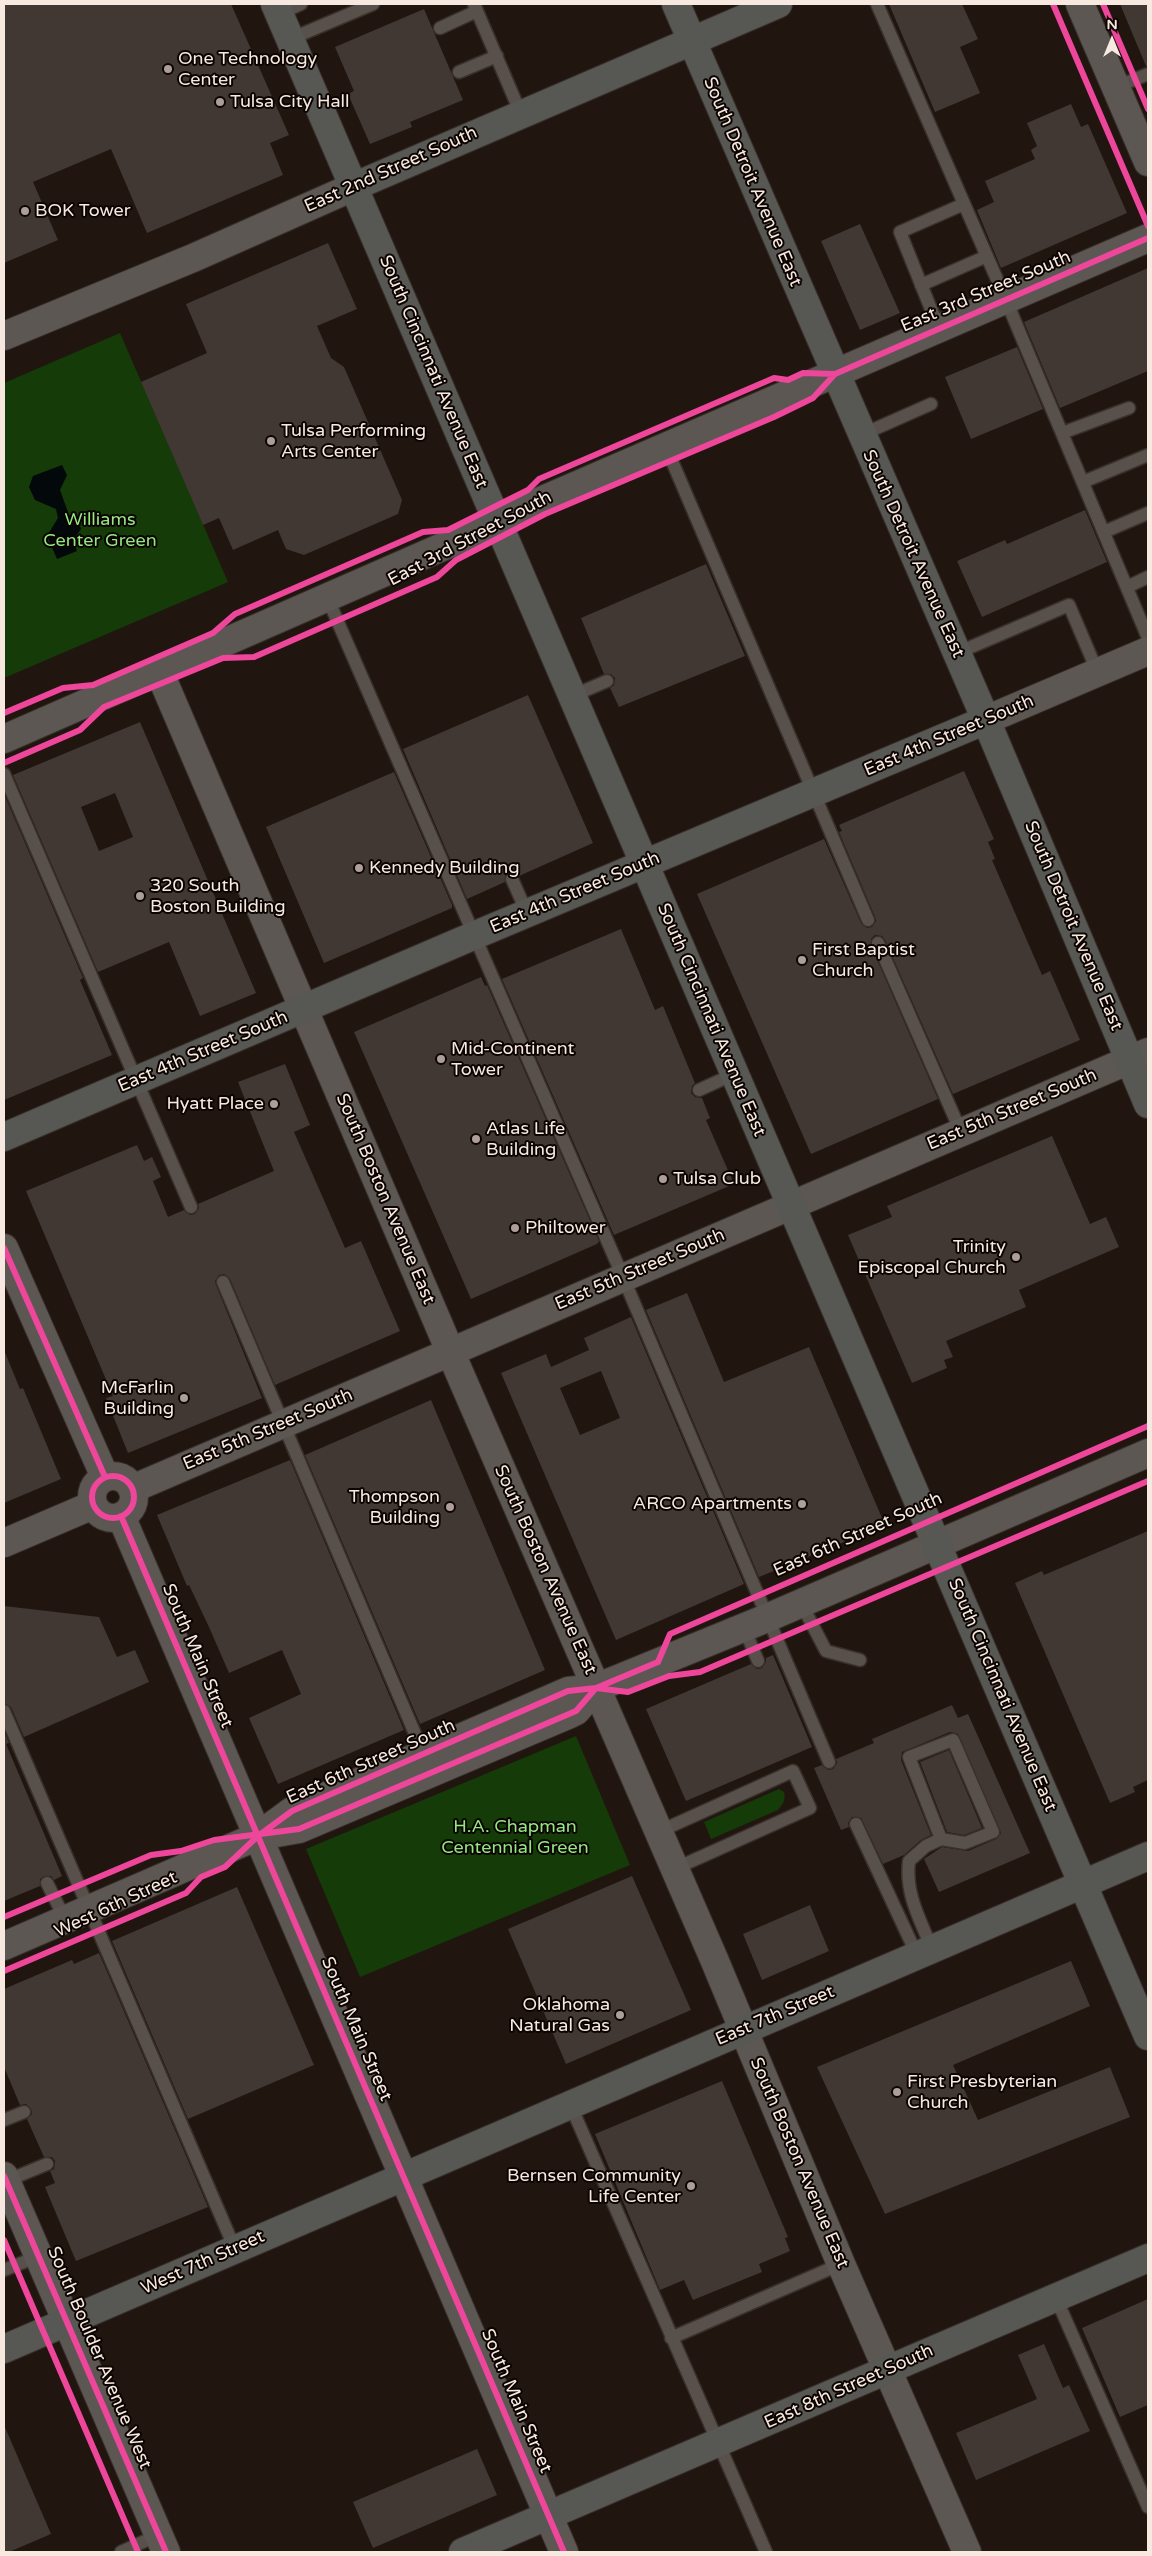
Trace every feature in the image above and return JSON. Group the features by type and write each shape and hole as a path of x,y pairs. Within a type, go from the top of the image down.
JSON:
{"main road":[{"name":"South Detroit Avenue East","path":"676,4 986,720 1139,1056 1148,1104"},
{"name":"East 2nd Street South","path":"353,186 778,4"},
{"name":"South Cincinnati Avenue East","path":"285,7 290,39 1148,2036"},
{"name":"East 4th Street South","path":"4,1137 303,1008 986,720"},
{"name":"East 7th Street","path":"402,2176 1148,1856"},
{"name":"West 7th Street","path":"4,2349 402,2176"},
{"name":"East 8th Street South","path":"463,2552 1148,2258"}],"street":[{"path":"1080,4 1116,88 1142,129 1148,162"},
{"name":"East 2nd Street South","path":"4,336 193,258 353,186"},
{"name":"East 3rd Street South","path":"4,739 497,523 522,509 1148,238"},
{"name":"East 4th Street South","path":"986,720 1148,652"},
{"name":"South Boston Avenue East","path":"160,671 450,1351 743,2030 841,2264 967,2552"},
{"name":"East 5th Street South","path":"132,1489 1139,1056"},
{"path":"4,1248 105,1477"},
{"name":"East 6th Street South","path":"258,1836 300,1829 568,1691 596,1688 755,1623 1148,1453"},
{"path":"105,1477 121,1478 132,1489 132,1506 121,1516 105,1517 93,1505 92,1491 97,1483 105,1477"},
{"path":"4,1543 93,1505"},
{"name":"South Main Street","path":"121,1516 564,2552"},
{"name":"West 6th Street","path":"4,1946 258,1836"},
{"name":"South Boulder Avenue West","path":"5,2178 162,2544"}],"lane":[{"path":"290,39 372,4"},
{"path":"877,4 1006,300 1148,638"},
{"path":"440,28 476,8 521,114"},
{"path":"459,72 497,56"},
{"path":"1116,88 1148,74"},
{"path":"938,329 900,232 964,204"},
{"path":"921,285 987,256"},
{"path":"861,435 931,404"},
{"path":"1062,433 1129,408"},
{"path":"666,447 812,793 868,920"},
{"path":"1083,482 1148,455"},
{"path":"1104,532 1148,513"},
{"path":"1127,587 1148,577"},
{"path":"327,597 623,1277 755,1623 829,1762"},
{"path":"957,653 1068,606 1098,673"},
{"path":"572,696 607,681"},
{"path":"4,774 191,1207"},
{"path":"512,879 527,913"},
{"path":"878,943 961,1132"},
{"path":"699,1090 734,1074"},
{"path":"223,1282 428,1764"},
{"path":"801,1603 826,1651 860,1660"},
{"path":"755,1623 758,1661"},
{"path":"4,1710 77,1914 235,2249"},
{"path":"925,1952 907,1880 909,1860 926,1846 941,1839 965,1843 993,1832 953,1740 909,1756 941,1839"},
{"path":"658,1832 793,1771 810,1808 674,1869"},
{"path":"856,1824 925,1952"},
{"path":"47,1883 77,1914"},
{"path":"570,2104 766,2552"},
{"path":"4,2120 24,2112"},
{"path":"5,2178 47,2164"},
{"path":"4,2270 39,2256"},
{"path":"671,2338 841,2264"},
{"path":"1056,2298 1148,2507"},
{"path":"121,2552 162,2544"}],"green space":[{"name":"Williams Center Green","path":"120,333 228,582 4,678 4,383"},
{"name":"H.A. Chapman Centennial Green","path":"576,1736 630,1865 360,1977 306,1849"},
{"path":"779,1789 784,1792 785,1797 783,1804 778,1810 711,1839 704,1822"}],"shaded area":[{"path":"62,465 67,475 60,490 69,515 78,521 81,529 73,540 77,551 57,559 47,536 58,518 56,509 35,500 29,487 33,476"}],"building":[{"name":"One Technology Center","path":"4,4 231,4 289,135 270,143 283,175 147,233 111,149 33,182 58,240 4,263"},
{"path":"889,4 962,4 978,39 960,47 980,93 935,112"},
{"path":"1120,4 1148,4 1148,66 1146,66"},
{"path":"424,9 463,100 410,122 412,127 370,144 348,94 354,91 335,47"},
{"path":"1071,104 1081,127 1088,124 1127,213 1001,268 977,210 994,202 985,181 1035,159 1031,150 1037,146 1027,123"},
{"path":"860,224 900,313 860,330 821,241"},
{"name":"Tulsa Performing Arts Center","path":"328,243 357,309 317,326 331,358 344,367 402,500 398,514 304,555 286,549 278,530 233,550 219,518 203,525 141,382 207,353 186,304"},
{"path":"1148,268 1148,371 1060,408 1024,322"},
{"path":"1017,347 1043,409 971,439 945,377"},
{"path":"1085,510 1107,562 982,617 957,561 1005,540 1007,544"},
{"path":"706,564 745,656 619,707 610,688 614,685 615,678 611,674 604,674 581,618"},
{"path":"528,695 593,843 519,876 516,872 509,871 505,875 505,882 467,899 403,749"},
{"name":"320 South Boston Building","path":"140,722 256,993 200,1016 169,942 98,972 13,775","holes":["115,793 133,837 99,851 81,807"]},
{"name":"First Baptist Church","path":"964,771 994,839 988,842 995,859 992,860 1042,975 1050,971 1080,1040 953,1094 885,940 882,936 875,935 871,939 871,946 938,1099 811,1154 697,894 824,839 861,923 867,928 872,927 876,921 875,917 839,832 842,831 839,825"},
{"name":"Kennedy Building","path":"394,772 452,908 324,963 266,827"},
{"path":"4,794 83,978 80,980 112,1055 4,1100"},
{"path":"621,929 655,1010 663,1006 695,1083 692,1086 691,1093 695,1097 702,1098 710,1118 706,1120 734,1184 614,1235 502,979"},
{"path":"481,977 485,986 487,985 599,1241 597,1244 471,1299 354,1032"},
{"path":"285,1064 310,1125 294,1132 345,1248 361,1241 400,1331 275,1385 230,1279 224,1274 219,1275 215,1281 216,1285 262,1398 128,1453 106,1398 113,1396 26,1191 137,1145 144,1161 152,1157 161,1177 153,1181 168,1217 184,1210 190,1215 195,1214 199,1208 198,1204 274,1171 238,1082"},
{"name":"Trinity Episcopal Church","path":"1052,1136 1090,1224 1106,1217 1119,1247 1019,1290 1026,1307 946,1341 953,1357 944,1360 947,1368 912,1383 848,1235 892,1217 887,1206"},
{"name":"ARCO Apartments","path":"687,1293 724,1382 809,1347 885,1525 759,1577 646,1310"},
{"path":"631,1317 744,1584 616,1640 501,1373 546,1354 551,1367 589,1350 584,1338","holes":["601,1371 620,1418 580,1435 560,1388"]},
{"path":"4,1350 20,1389 23,1388 61,1479 4,1503"},
{"path":"431,1400 545,1670 420,1724 305,1455"},
{"path":"290,1460 404,1730 278,1784 249,1718 301,1694 282,1650 229,1673 189,1585 187,1586 157,1515"},
{"path":"1148,1531 1148,1780 1133,1787 1135,1792 1110,1803 1015,1583 1042,1571 1044,1575"},
{"path":"4,1606 99,1617 117,1657 135,1650 149,1682 24,1737 11,1707 4,1703"},
{"path":"773,1655 812,1747 686,1801 646,1709 751,1664 757,1669 762,1668 766,1658"},
{"path":"952,1705 958,1718 968,1714 1030,1853 939,1892 924,1859 942,1847 968,1851 996,1839 1001,1833 958,1734 950,1732 902,1752 901,1760 931,1835 921,1840 904,1855 883,1864 861,1818 852,1817 848,1823 849,1827 841,1830 814,1768 822,1765 828,1770 833,1769 837,1763 836,1759 874,1743 872,1739"},
{"path":"4,1731 9,1743 6,1744 62,1876 54,1880 51,1876 44,1876 40,1879 40,1886 4,1901"},
{"path":"949,1750 982,1828 964,1835 947,1832 920,1762"},
{"path":"632,1876 691,2010 566,2064 508,1929"},
{"path":"237,1887 314,2065 188,2119 112,1941"},
{"path":"810,1905 829,1951 762,1980 743,1934"},
{"path":"99,1953 208,2207 76,2261 45,2187 55,2183 50,2171 54,2169 55,2161 52,2157 44,2157 27,2119 32,2114 31,2109 26,2104 20,2105 4,2067 4,1989 72,1960 74,1964"},
{"name":"First Presbyterian Church","path":"1071,1961 1090,2006 953,2065 978,2120 1110,2067 1130,2117 885,2214 817,2067"},
{"name":"Bernsen Community Life Center","path":"722,2081 788,2237 785,2238 790,2251 759,2264 762,2272 693,2300 684,2280 660,2290 595,2134"},
{"path":"1148,2299 1148,2405 1120,2417 1082,2328"},
{"path":"1044,2344 1063,2388 1069,2385 1090,2431 976,2480 956,2433 1037,2399 1018,2355"},
{"path":"4,2425 51,2534 9,2552 4,2552"},
{"path":"477,2449 497,2495 373,2548 353,2502"}],"cycle path":[{"path":"1053,4 1148,226"},
{"path":"1103,4 1148,109"},
{"path":"4,713 63,688 93,685 213,633 235,614 423,532 448,530 528,490 539,479 774,378 788,380 803,373 835,374 1148,238"},
{"path":"4,763 80,730 104,707 223,658 254,657 437,577 456,560 545,514 774,417 813,398 835,374"},
{"path":"4,1248 105,1477"},
{"path":"4,1917 151,1855 181,1851 214,1840 299,1829 576,1711 596,1688 658,1662 670,1634 1148,1426"},
{"path":"117,1476 125,1479 131,1485 134,1497 131,1509 125,1515 109,1518 101,1515 95,1509 92,1493 95,1485 101,1479 117,1476"},
{"path":"4,1971 186,1893 201,1877 225,1867 258,1836 292,1811 568,1691 596,1688 628,1692 669,1676 700,1672 1148,1481"},
{"path":"121,1516 564,2552"},
{"path":"4,2176 166,2552"},
{"path":"4,2240 138,2552"}],"place":[{"name":"One Technology Center","path":"168,69"},
{"name":"Tulsa City Hall","path":"220,102"},
{"name":"BOK Tower","path":"25,211"},
{"name":"Tulsa Performing Arts Center","path":"271,441"},
{"name":"Kennedy Building","path":"359,868"},
{"name":"320 South Boston Building","path":"140,896"},
{"name":"First Baptist Church","path":"802,960"},
{"name":"Mid-Continent Tower","path":"441,1059"},
{"name":"Hyatt Place","path":"274,1104"},
{"name":"Atlas Life Building","path":"476,1139"},
{"name":"Tulsa Club","path":"663,1179"},
{"name":"Philtower","path":"515,1228"},
{"name":"Trinity Episcopal Church","path":"1016,1257"},
{"name":"McFarlin Building","path":"184,1398"},
{"name":"ARCO Apartments","path":"802,1504"},
{"name":"Thompson Building","path":"450,1507"},
{"name":"Oklahoma Natural Gas","path":"620,2015"},
{"name":"First Presbyterian Church","path":"897,2092"},
{"name":"Bernsen Community Life Center","path":"691,2186"}]}
